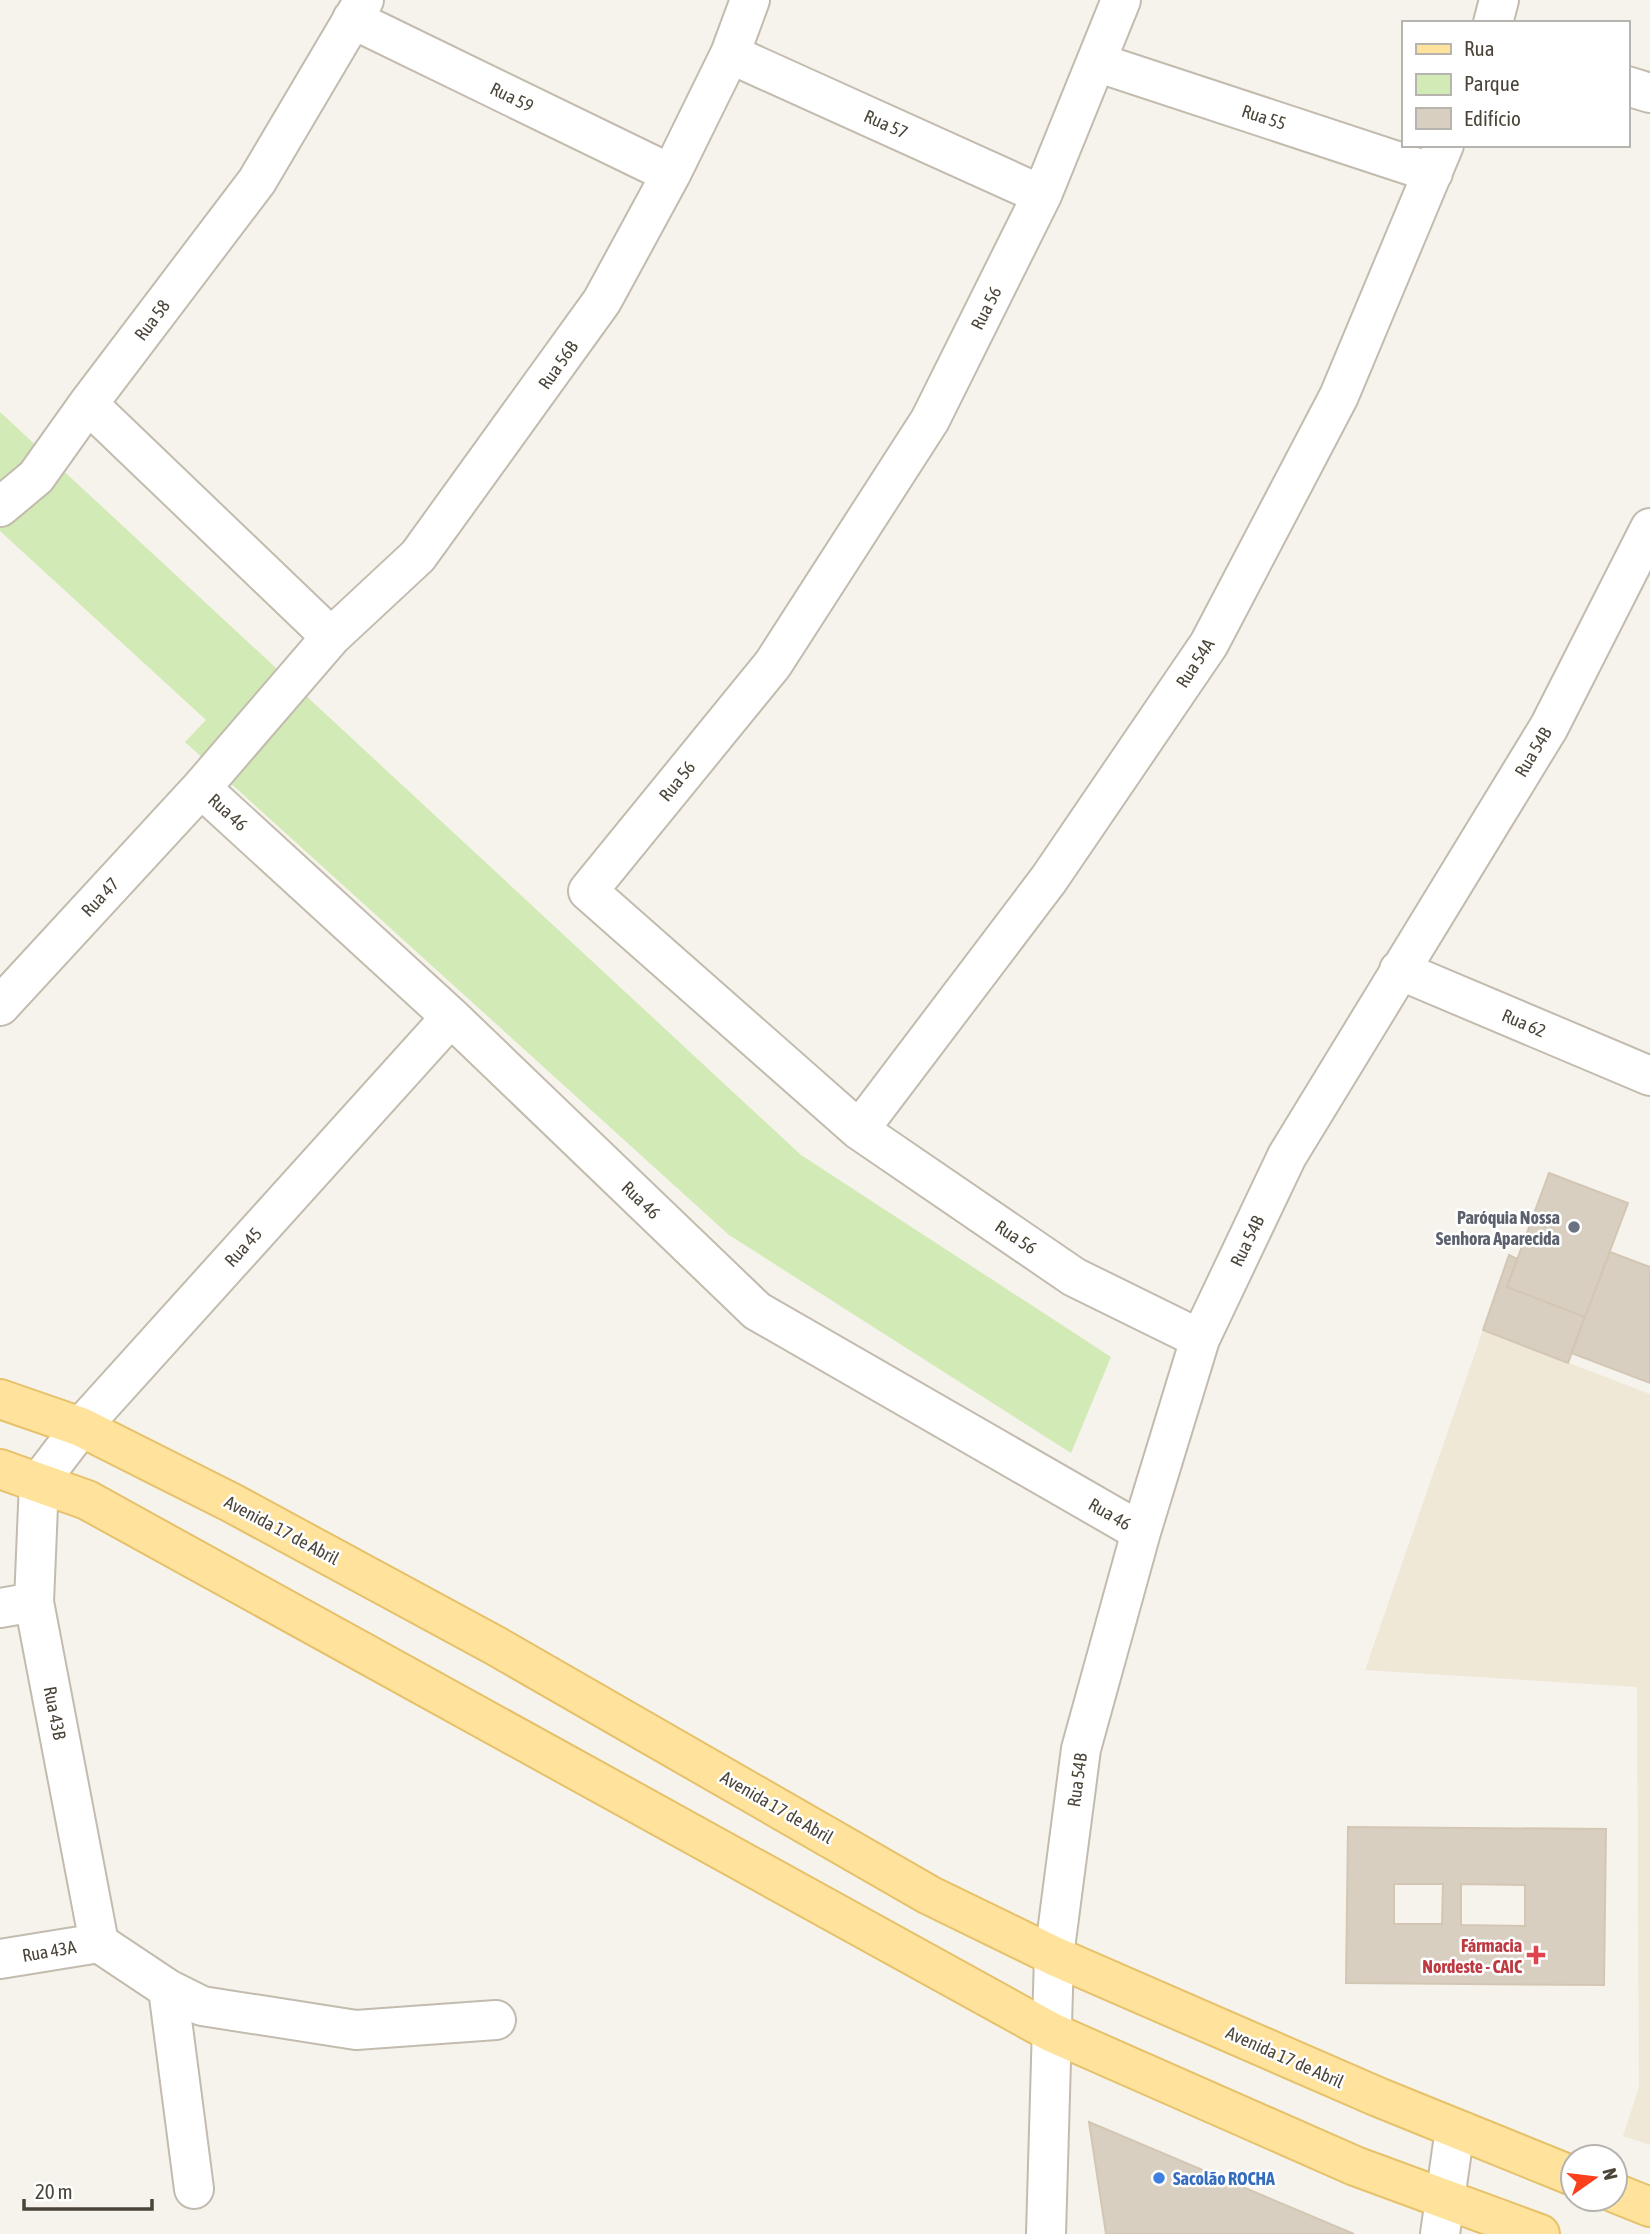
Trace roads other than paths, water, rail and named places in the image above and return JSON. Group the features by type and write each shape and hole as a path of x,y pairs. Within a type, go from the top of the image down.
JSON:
{"main road":[{"name":"Avenida 17 de Abril","path":"0,1399 81,1427 232,1503 460,1627 929,1895 1054,1956 1455,2129 1559,2170"},
{"path":"0,1469 87,1500 1051,2032 1355,2166 1441,2217 1540,2234"},
{"path":"1629,2199 1650,2207"}],"street":[{"name":"Rua 56B","path":"201,788 331,637 418,556 520,420 602,301 671,174 730,54 750,0"},
{"name":"Rua 56","path":"1121,0 1042,195 930,420 773,664 588,891 859,1130 1074,1277 1200,1339"},
{"path":"1494,21 1499,0"},
{"name":"Rua 59","path":"358,10 671,174"},
{"name":"Rua 58","path":"0,507 36,477 257,181 358,10"},
{"name":"Rua 57","path":"730,54 1042,195"},
{"name":"Rua 55","path":"1096,62 1439,159"},
{"path":"1629,87 1650,93"},
{"name":"Rua 54A","path":"859,1130 1049,879 1209,644 1339,396 1439,159"},
{"path":"89,404 331,637"},
{"name":"Rua 54B","path":"1046,2234 1054,1956 1081,1749 1141,1532 1200,1339 1287,1156 1549,727 1650,528"},
{"name":"Rua 47","path":"0,1006 201,788"},
{"name":"Rua 46","path":"201,788 451,1017 757,1311 1141,1532"},
{"name":"Rua 62","path":"1399,970 1650,1076"},
{"name":"Rua 45","path":"39,1482 81,1427 451,1017"},
{"name":"Rua 43B","path":"39,1482 17,1605 99,1942"},
{"path":"99,1942 168,1989 202,2006 356,2030 496,2020"},
{"name":"Rua 43A","path":"0,1959 99,1942"},
{"path":"168,1989 194,2189"},
{"path":"1441,2217 1455,2129"}],"place":[{"name":"Paróquia Nossa Senhora Aparecida","path":"1574,1227"},
{"name":"Fármacia Nordeste - CAIC","path":"1536,1955"},
{"name":"Sacolão ROCHA","path":"1159,2178"}]}
